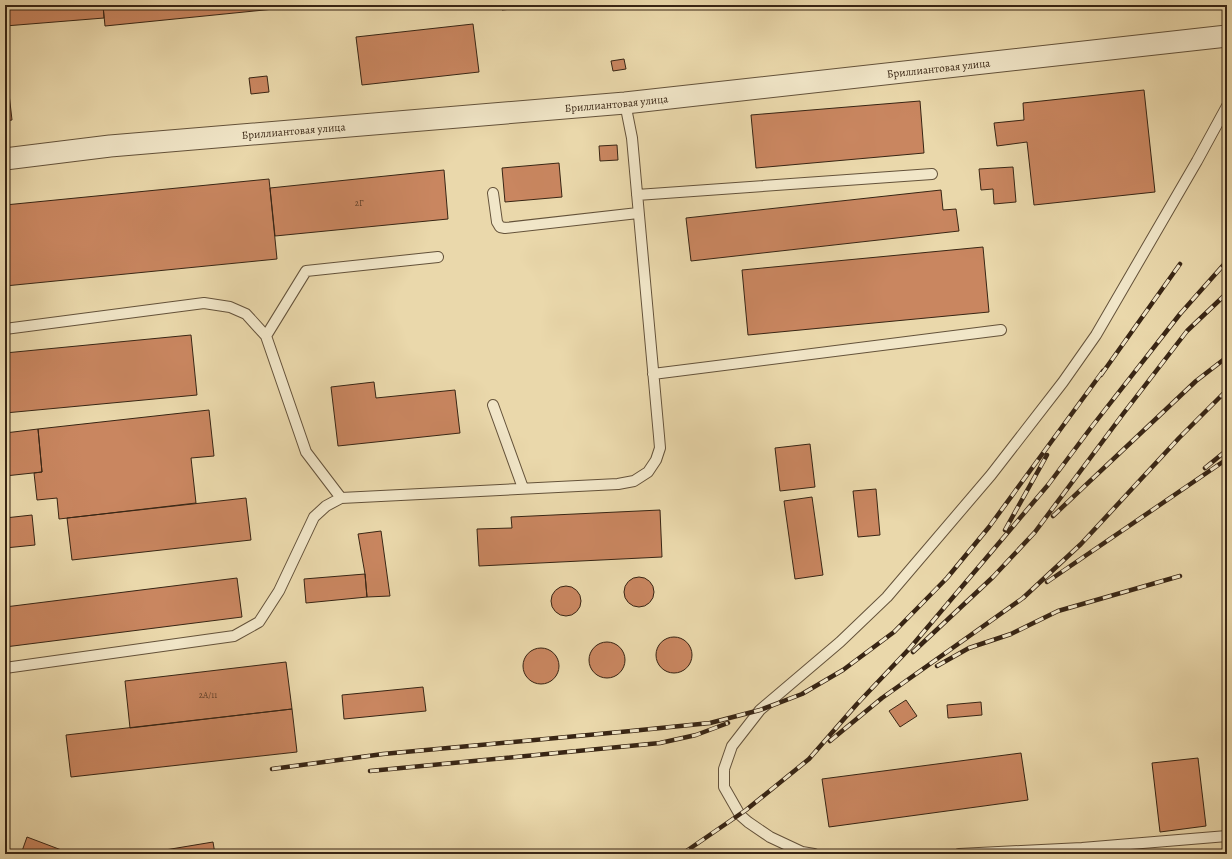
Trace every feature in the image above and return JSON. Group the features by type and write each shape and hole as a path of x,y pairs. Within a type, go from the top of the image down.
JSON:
{"street":[{"name":"Бриллиантовая улица","path":"5,159 110,146 625,103 1227,36"}],"lane":[{"path":"5,668 234,636 259,622 280,591 314,517 326,506 341,498 618,484 634,481 648,472 656,460 660,448 632,138 625,103"},
{"path":"814,854 802,852 770,838 740,815 724,787 724,769 732,746 760,710 840,642 887,597 991,475 1063,382 1096,335 1197,161 1227,106"},
{"path":"637,195 932,174"},
{"path":"493,192 497,222 500,227 513,227 638,213"},
{"path":"266,336 306,271 438,257"},
{"path":"5,329 204,303 230,307 246,314 266,336 306,452 341,498"},
{"path":"653,374 1000,330"},
{"path":"493,405 523,488"},
{"path":"959,854 1082,848 1227,836"}],"building":[{"path":"5,5 103,5 104,18 5,26"},
{"path":"103,5 314,5 105,26"},
{"path":"501,5 551,5 502,10"},
{"path":"473,24 479,72 362,85 356,37"},
{"path":"624,59 626,69 613,71 611,61"},
{"path":"267,76 269,92 251,94 249,78"},
{"path":"5,85 8,85 12,120 5,121"},
{"path":"1144,90 1155,192 1034,205 1027,142 997,146 994,123 1024,120 1023,103"},
{"path":"920,101 924,153 756,168 751,115"},
{"path":"617,145 618,160 600,161 599,146"},
{"path":"559,163 562,197 505,202 502,168"},
{"path":"1013,167 1016,202 994,204 993,189 981,190 979,169"},
{"path":"444,170 448,219 275,236 270,188"},
{"path":"269,179 277,259 5,286 5,205"},
{"path":"941,190 943,210 956,209 959,231 691,261 686,218"},
{"path":"983,247 989,312 748,335 742,270"},
{"path":"191,335 197,395 5,413 5,353"},
{"path":"374,382 376,398 455,390 460,433 338,446 331,387"},
{"path":"209,410 214,456 191,458 196,503 59,519 57,498 37,500 34,473 42,472 38,429"},
{"path":"38,429 42,472 5,476 5,433"},
{"path":"810,444 815,487 780,491 775,448"},
{"path":"876,489 880,535 858,537 853,491"},
{"path":"812,497 823,575 795,579 784,501"},
{"path":"246,498 251,540 72,560 67,518"},
{"path":"660,510 662,557 479,566 477,529 512,528 511,517"},
{"path":"32,515 35,545 5,548 5,518"},
{"path":"381,531 390,596 367,597 365,574 358,534"},
{"path":"365,574 367,597 306,603 304,579"},
{"path":"639,577 650,581 654,592 650,603 639,607 628,603 624,592 628,581"},
{"path":"237,578 242,617 5,647 5,607"},
{"path":"566,586 577,590 581,601 577,612 566,616 555,612 551,601 555,590"},
{"path":"674,637 687,642 692,655 687,668 674,673 661,668 656,655 661,642"},
{"path":"607,642 620,647 625,660 620,673 607,678 594,673 589,660 594,647"},
{"path":"541,648 554,653 559,666 554,679 541,684 528,679 523,666 528,653"},
{"path":"286,662 292,709 130,728 125,681"},
{"path":"423,687 426,711 344,719 342,695"},
{"path":"906,700 917,716 900,727 889,711"},
{"path":"981,702 982,715 948,718 947,705"},
{"path":"292,709 297,752 71,777 66,735"},
{"path":"1021,753 1028,800 829,827 822,779"},
{"path":"1198,758 1206,826 1160,832 1152,763"},
{"path":"27,837 64,851 63,854 21,854"},
{"path":"213,842 215,854 166,854 165,850"}],"railway":[{"path":"682,854 746,810 809,759 857,704 910,648 1048,485 1180,314 1227,261"},
{"path":"1101,375 1180,264"},
{"path":"913,652 993,577 1035,532 1187,331 1227,293"},
{"path":"1053,516 1196,381 1227,357"},
{"path":"272,769 383,754 710,723 760,710 802,694 843,670 894,632 947,578 989,527 1103,371"},
{"path":"830,741 882,698 1023,598 1081,544 1179,438 1227,390"},
{"path":"1205,468 1227,450"},
{"path":"1005,530 1047,455"},
{"path":"1047,582 1227,459"},
{"path":"937,666 969,648 1011,634 1058,611 1180,576"},
{"path":"370,771 660,743 696,735 728,723"}]}
